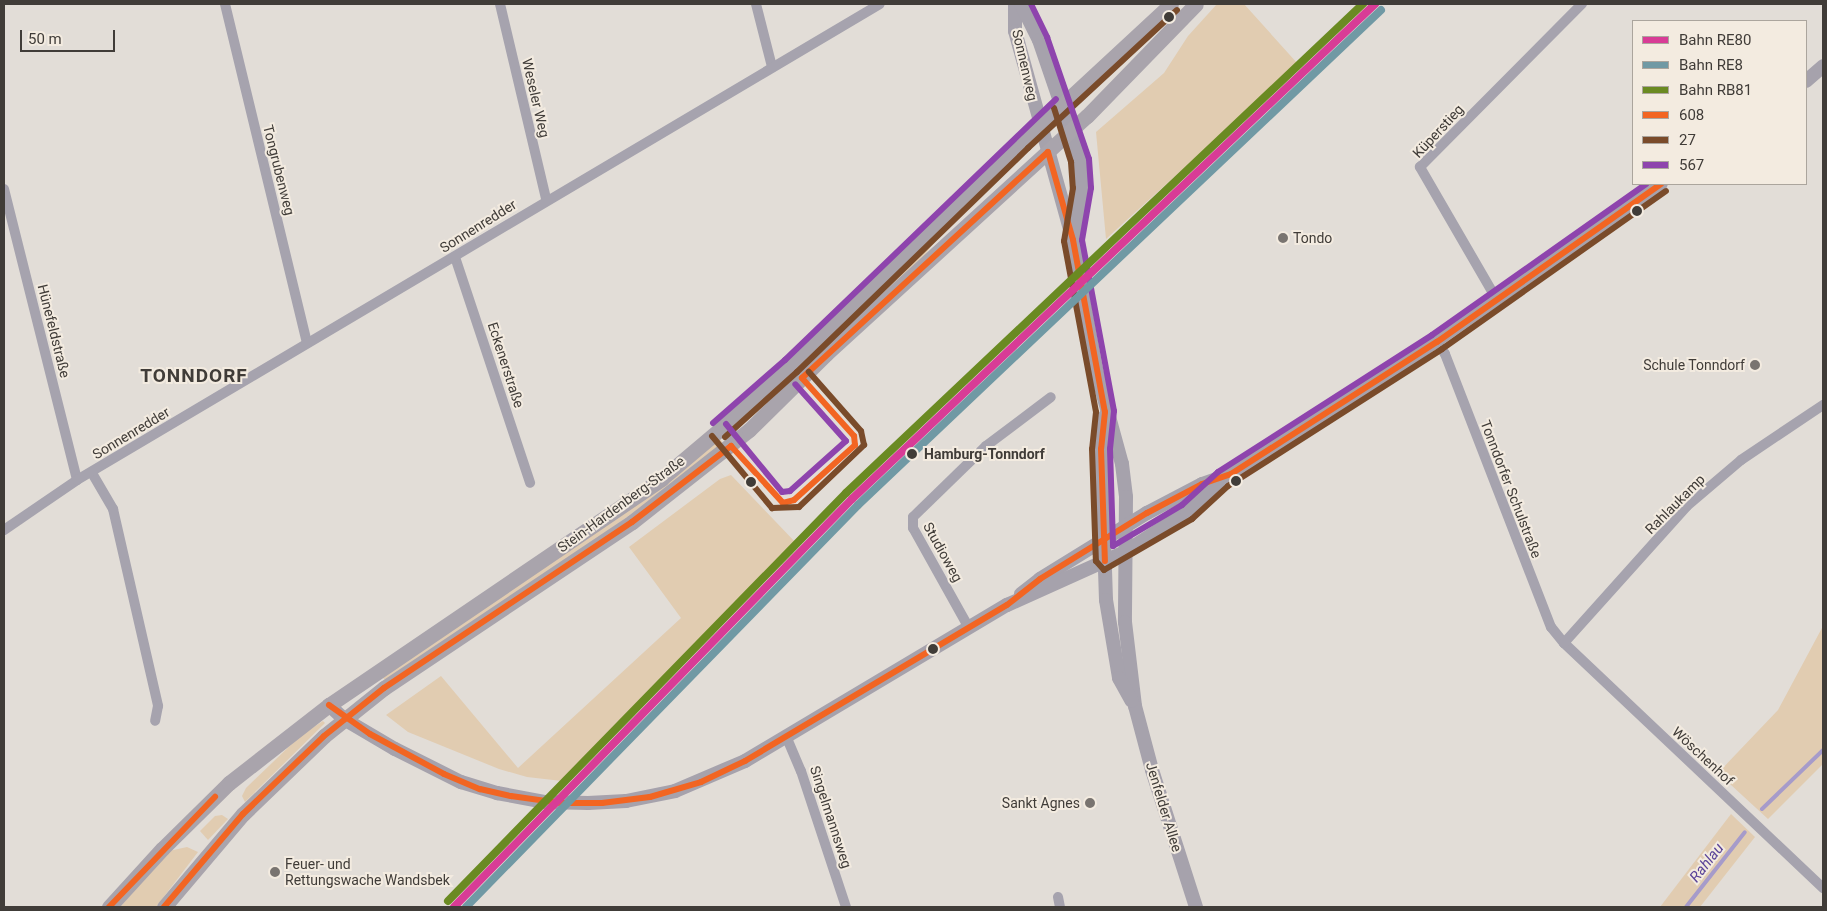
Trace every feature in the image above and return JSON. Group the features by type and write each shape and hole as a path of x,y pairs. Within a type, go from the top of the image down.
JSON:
{"main road":[{"name":"Sonnenweg","path":"1015,4 1015,31 1073,240 1106,412 1122,464 1125,552"},
{"name":"Sonnenweg","path":"1021,4 1039,40 1072,130 1080,160 1082,188 1073,240"},
{"name":"Stein-Hardenberg-Straße","path":"109,907 162,849 230,784 329,705 661,479 791,366 1040,125 1171,4"},
{"name":"Stein-Hardenberg-Straße","path":"164,907 243,814 344,719 384,688 632,522 722,453 1072,130 1196,4"},
{"path":"1807,80 1823,66"},
{"path":"329,705 344,719 461,782 504,795 560,803 626,801 675,791 745,760 1007,605 1125,552 1187,512 1223,478 1437,342 1660,185"},
{"name":"Sonnenweg","path":"1106,412 1101,449 1106,539"},
{"path":"1007,605 1040,579 1125,526 1202,484 1223,478"},
{"name":"Jenfelder Allee","path":"1106,539 1106,600 1119,678 1135,706"},
{"name":"Jenfelder Allee","path":"1125,552 1125,622 1135,706 1154,779 1196,907"}],"street":[{"name":"Tongrubenweg","path":"224,4 307,343"},
{"name":"Weseler Weg","path":"500,4 546,199"},
{"path":"756,4 772,67"},
{"name":"Sonnenredder","path":"4,530 77,480 92,473 307,343 455,257 546,199 880,4"},
{"name":"Küperstieg","path":"1497,300 1420,167 1582,4"},
{"name":"Hünefeldstraße","path":"4,189 77,480"},
{"name":"Eckenerstraße","path":"455,257 530,483"},
{"name":"Tonndorfer Schulstraße","path":"1437,342 1445,354 1542,607 1551,627 1564,643"},
{"name":"Studioweg","path":"969,628 913,528 912,517 986,446 1051,397"},
{"name":"Rahlaukamp","path":"1564,643 1687,506 1741,460 1823,405"},
{"name":"Sonnenredder","path":"92,473 113,509 158,706 155,721"},
{"name":"Wöschenhof","path":"1564,643 1823,888"},
{"name":"Singelmannsweg","path":"786,736 796,757 846,907"}],"shaded area":[{"path":"1217,4 1244,4 1298,64 1106,239 1096,132 1164,73 1188,36"},
{"path":"1017,156 1021,159 943,231 924,256 835,336 830,334"},
{"path":"720,438 723,444 686,475 606,532 385,680 381,676 613,520"},
{"path":"731,475 797,544 562,781 527,777 499,769 408,732 386,715 441,676 518,768 681,618 629,547 720,479"},
{"path":"1823,626 1823,764 1768,819 1718,773 1778,710"},
{"path":"323,721 325,723 245,802 242,796 246,788 300,736"},
{"path":"1731,814 1755,837 1700,907 1660,907"},
{"path":"222,815 228,819 208,840 200,831 215,816"},
{"path":"187,847 198,852 156,907 120,907 169,851"}],"waterway":[{"name":"Rahlau","path":"1762,809 1823,750"},
{"name":"Rahlau","path":"1686,907 1745,832"}],"rail line":[{"name":"RB81","path":"448,901 846,493 1363,4"},
{"name":"RE80","path":"454,907 852,499 1375,4"},
{"name":"RE8","path":"466,907 858,505 1381,10"}],"transit line":[{"name":"567","path":"1031,4 1047,37 1089,159 1091,188 1082,240 1114,411 1110,449 1113,546 1182,505 1218,472 1432,335 1645,185"},
{"name":"27","path":"725,437 797,372 1028,148 1177,10"},
{"name":"567","path":"713,423 785,360 1056,99"},
{"name":"27","path":"1054,108 1071,162 1073,188 1064,241 1096,412 1092,449 1096,561 1104,570 1192,519 1228,486 1442,349 1666,191"},
{"name":"608","path":"1048,152 1073,240 1105,412 1101,449 1105,561"},
{"name":"608","path":"802,378 1048,152"},
{"name":"608","path":"329,705 370,734 444,774 480,789 511,796 560,803 602,803 650,797 701,782 745,761 1007,605 1040,579 1147,513 1202,484 1231,474 1437,342 1660,185"},
{"name":"27","path":"712,436 772,508 799,507 864,445 861,431 809,372"},
{"name":"608","path":"731,446 783,503 794,500 855,445 854,436 802,378"},
{"name":"567","path":"726,424 782,492 790,491 846,441 795,384"},
{"name":"608","path":"164,907 243,814 324,736 384,688 632,522 731,446"},
{"name":"608","path":"109,907 215,797"}],"place":[{"name":"Tondo","path":"1283,238"},
{"name":"Schule Tonndorf","path":"1755,365"},
{"name":"Hamburg-Tonndorf","path":"912,454"},
{"name":"Sankt Agnes","path":"1090,803"},
{"name":"Feuer- und Rettungswache Wandsbek","path":"275,872"}],"district":[{"name":"TONNDORF","path":"194,376"}]}
